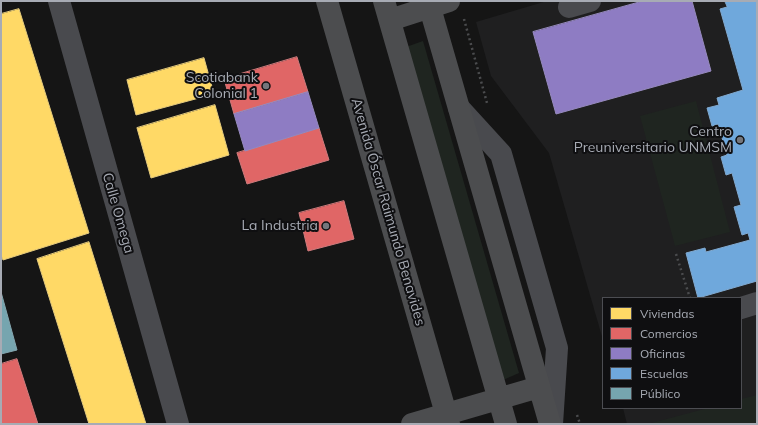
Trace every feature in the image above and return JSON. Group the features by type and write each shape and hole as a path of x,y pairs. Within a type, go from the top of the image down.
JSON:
{"main road":[{"name":"Avenida Óscar Raimundo Benavides","path":"326,1 448,419"},
{"path":"506,424 387,10 443,6 459,108 551,424"},
{"path":"412,424 448,419 499,399 539,387"}],"street":[{"name":"Calle Omega","path":"59,1 178,424"},
{"path":"568,7 590,1"},
{"path":"459,108 501,154 557,348 551,424"},
{"path":"742,308 757,303"}],"path":[{"path":"443,6 488,108"},
{"path":"676,254 690,297"}],"shaded area":[{"path":"547,1 757,1 757,424 627,424 623,409 742,409 742,297 602,297 602,337 549,153 491,76 476,22"},
{"path":"423,41 519,373 503,380 406,47"},
{"path":"696,101 730,232 675,246 640,116"},
{"path":"757,395 757,424 648,424 704,409 742,409 742,399"}],"building: Viviendas":[{"path":"19,9 89,233 3,260 1,255 1,14"},
{"path":"204,58 214,94 136,115 127,80"},
{"path":"215,105 229,155 151,178 137,128"},
{"path":"89,242 146,424 89,424 37,259"}],"building: Comercios":[{"name":"Scotiabank Colonial 1","path":"297,57 308,92 234,114 224,79"},
{"path":"319,128 329,160 247,184 237,153"},
{"name":"La Industria","path":"344,201 354,239 308,251 299,213"},
{"path":"17,359 38,424 1,424 1,364"}],"building: Oficinas":[{"path":"643,1 692,1 711,71 556,114 533,32"},
{"path":"308,92 319,128 245,151 234,114"}],"building: Escuelas":[{"name":"Centro Preuniversitario UNMSM","path":"725,1 757,1 757,281 698,297 686,253 705,248 706,252 750,240 748,233 742,235 734,207 741,205 732,173 726,175 721,157 727,155 718,124 712,126 707,108 719,105 717,98 743,90 720,9 727,7"}],"building: Público":[{"path":"1,292 17,350 1,354"}],"place":[{"name":"Scotiabank Colonial 1","path":"266,86"},
{"name":"Centro Preuniversitario UNMSM","path":"740,140"},
{"name":"La Industria","path":"326,226"}]}
